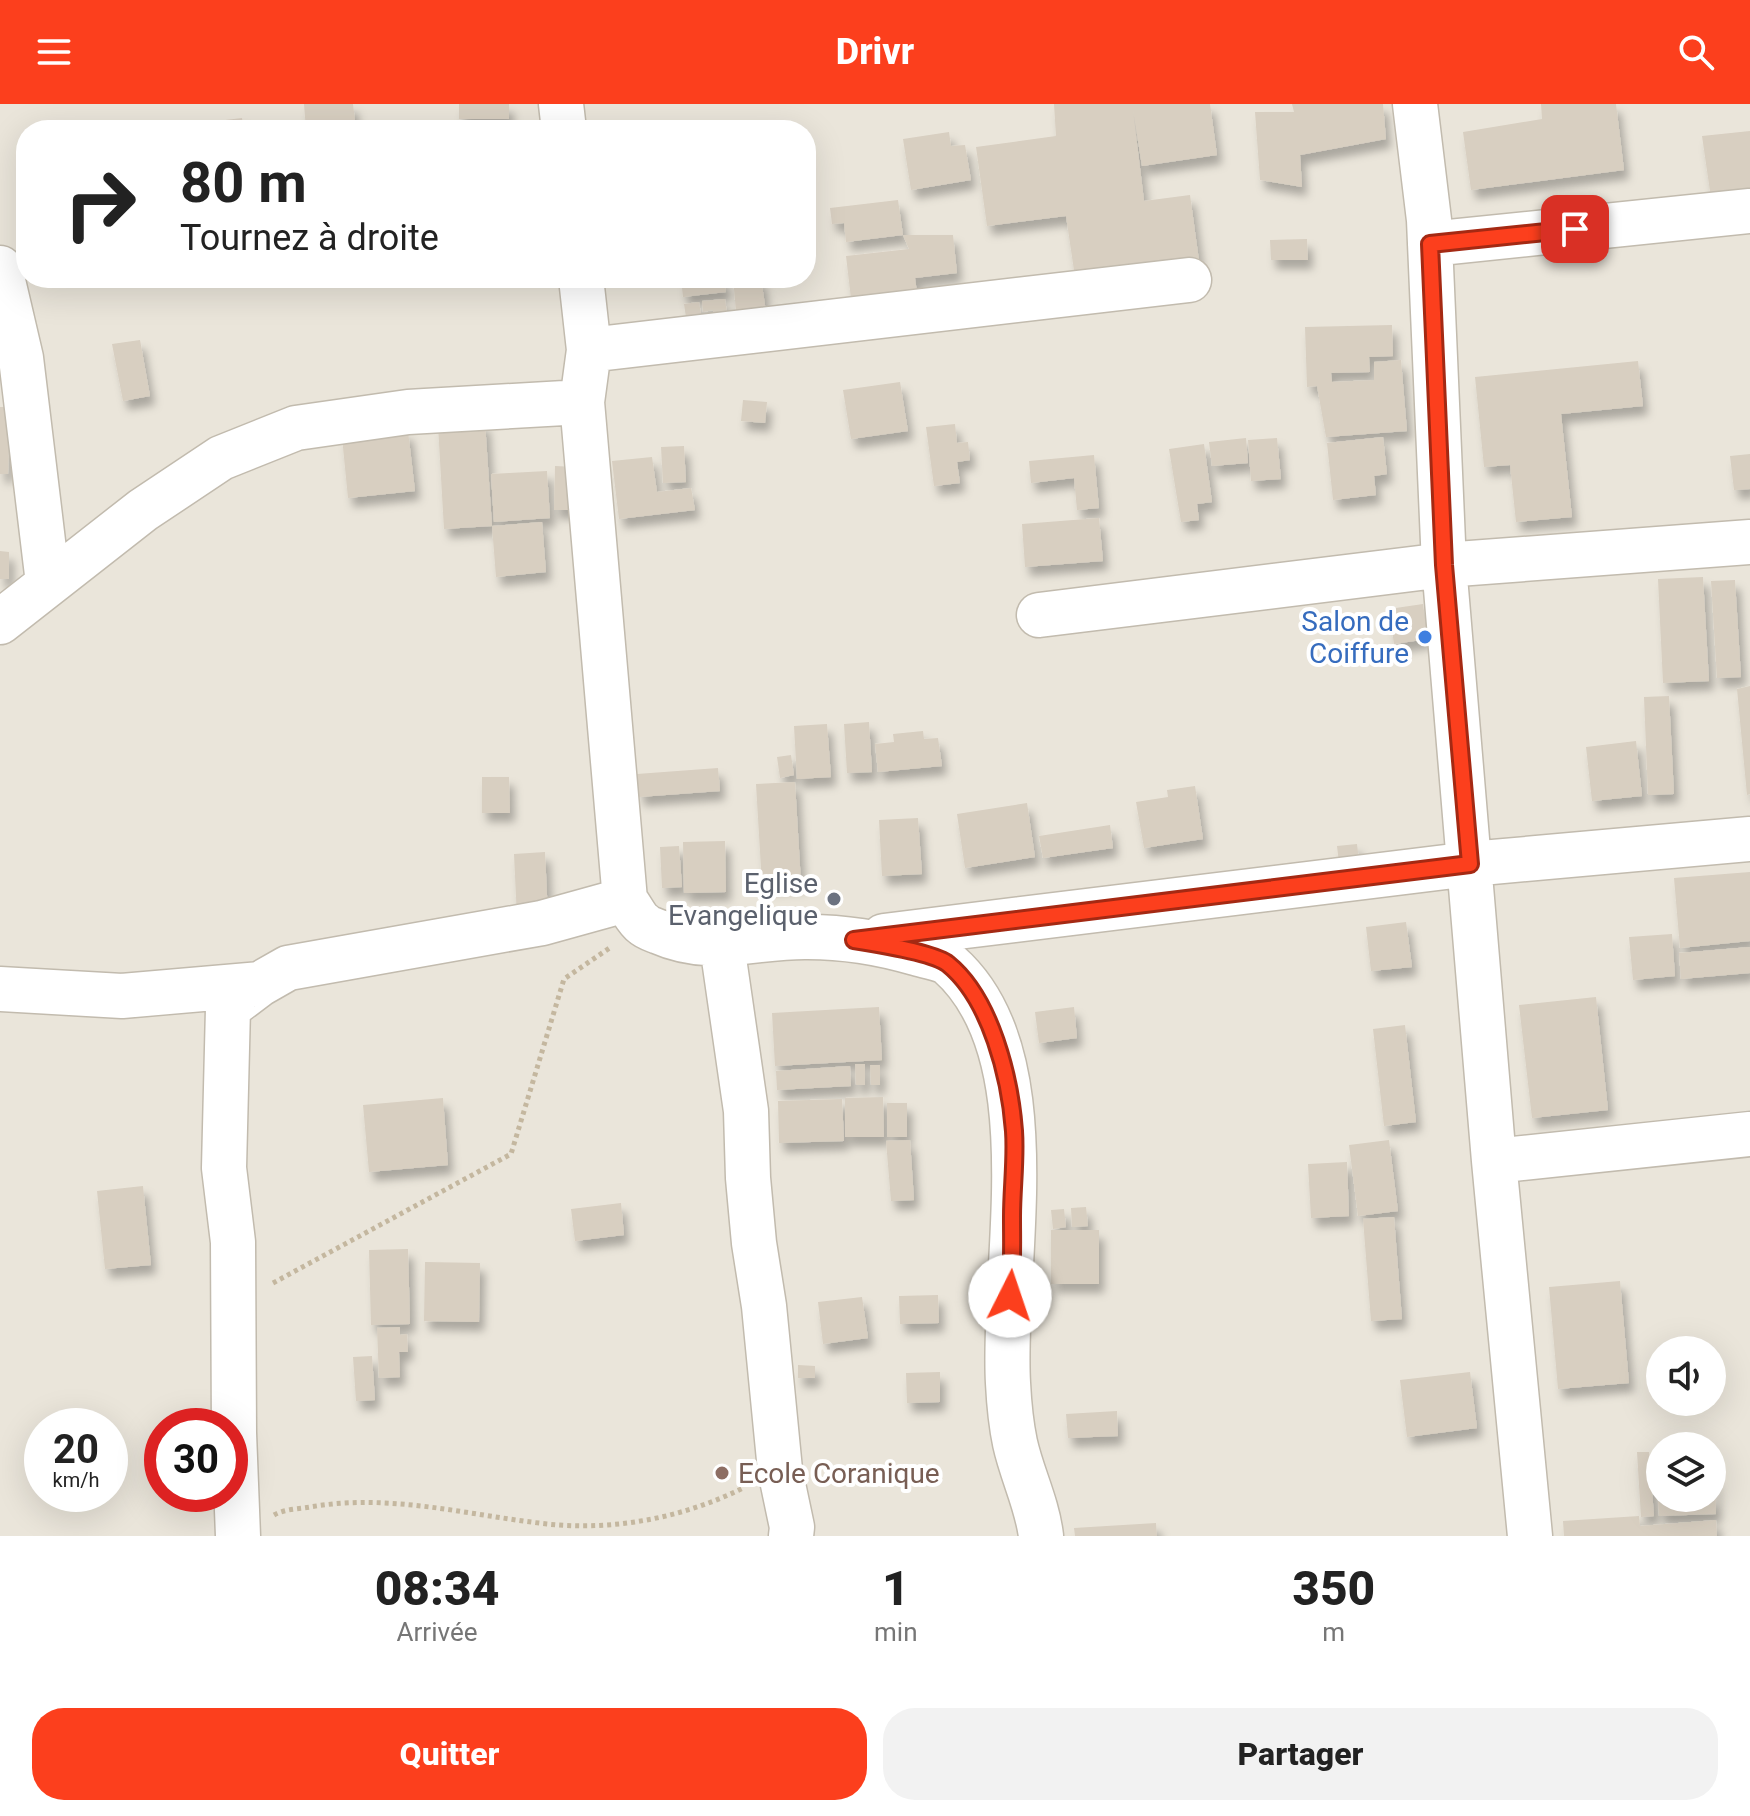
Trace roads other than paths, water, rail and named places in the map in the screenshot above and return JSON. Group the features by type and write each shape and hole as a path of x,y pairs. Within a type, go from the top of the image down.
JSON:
{"street":[{"path":"1415,104 1430,244 1444,565 1494,1161 1530,1536"},
{"path":"1430,244 1750,211"},
{"path":"0,268 21,358 48,583"},
{"path":"589,350 1189,280"},
{"path":"582,288 589,350 582,402 634,912"},
{"path":"0,622 143,510 221,458 296,428 408,412 582,402"},
{"path":"1039,615 1444,565 1750,542"},
{"path":"854,940 1470,864 1750,839"},
{"path":"252,1528 234,1433 233,1242 224,1168 228,1008 288,968 542,923 634,912 679,940 722,945 808,937 854,940 897,948 947,962 973,994 990,1026 1008,1080 1014,1134 1008,1384 1015,1445 1039,1517 1041,1536"},
{"path":"722,945 746,1111 750,1204 764,1306 780,1470 792,1527 791,1536"},
{"path":"0,989 122,996 260,984"},
{"path":"1494,1161 1750,1134"}],"place":[{"name":"Salon de Coiffure","path":"1425,637"},
{"name":"Eglise Evangelique","path":"834,899"},
{"name":"Ecole Coranique","path":"722,1473"}]}
